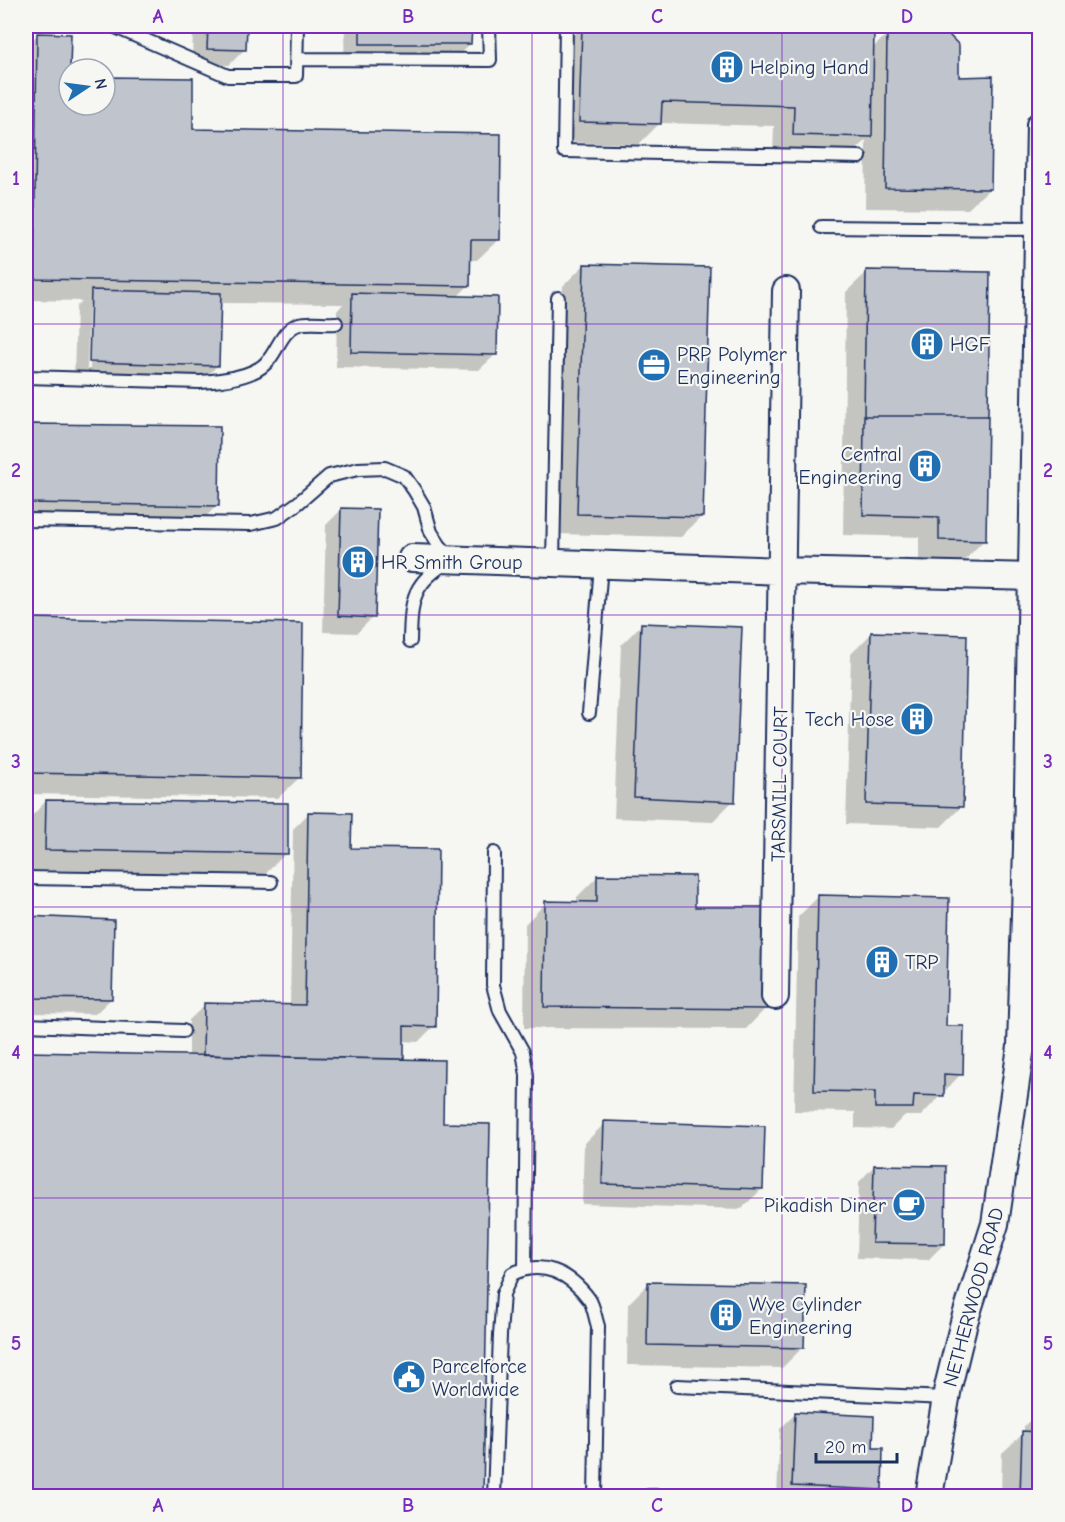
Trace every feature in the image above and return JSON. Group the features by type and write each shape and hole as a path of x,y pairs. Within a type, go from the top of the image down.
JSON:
{"street":[{"name":"NETHERWOOD ROAD","path":"929,1497 946,1398 964,1322 995,1224 1030,1047 1040,125"},
{"name":"TARSMILL COURT","path":"775,996 786,291"},
{"path":"412,558 1035,577"}],"lane":[{"path":"113,26 228,76 296,76 297,26"},
{"path":"297,59 490,60 489,26"},
{"path":"566,26 564,151 860,157"},
{"path":"821,226 1038,229"},
{"path":"553,563 558,298"},
{"path":"26,377 200,382 224,380 265,365 283,336 298,324 336,323"},
{"path":"26,520 251,524 277,518 329,476 358,469 386,468 404,476 424,507 431,532 452,559 432,572 415,594 410,622 410,641"},
{"path":"589,713 601,565"},
{"path":"494,853 493,985 500,1011 523,1052 527,1075 525,1268"},
{"path":"26,878 271,882"},
{"path":"26,1025 183,1031"},
{"path":"494,1497 503,1294 512,1274 525,1268 541,1266 561,1274 577,1286 590,1301 598,1326 596,1497"},
{"path":"677,1386 946,1398"},
{"path":"649,1496 669,1497"}],"building":[{"path":"208,26 247,26 246,50 207,49"},
{"path":"360,26 472,26 471,44 360,44"},
{"name":"Helping Hand","path":"582,26 874,32 872,137 793,135 794,106 662,102 661,124 579,122"},
{"path":"37,33 71,34 70,57 57,57 57,117 117,117 117,77 193,78 193,129 501,134 500,240 471,240 470,286 34,279"},
{"name":"Helping Hand","path":"887,33 948,34 959,45 959,77 993,76 991,189 885,188"},
{"path":"584,264 710,267 703,517 577,514"},
{"name":"HGF","path":"866,270 990,272 988,416 864,416"},
{"path":"91,290 221,293 219,366 89,362"},
{"path":"352,293 498,297 497,355 351,352"},
{"name":"Central Engineering","path":"864,416 988,416 986,541 939,540 939,517 863,515"},
{"path":"29,424 220,426 219,506 28,503"},
{"name":"HR Smith Group","path":"341,508 378,509 375,618 338,616"},
{"path":"26,618 303,623 301,778 26,773"},
{"path":"641,623 742,627 735,802 634,797"},
{"name":"Tech Hose","path":"871,632 967,635 963,807 866,804"},
{"path":"46,800 288,803 288,854 45,850"},
{"path":"308,812 352,813 351,848 438,849 436,1027 404,1026 404,1059 203,1055 204,1003 305,1005"},
{"path":"597,875 695,876 695,907 769,907 768,1009 544,1007 545,901 597,902"},
{"name":"TRP","path":"818,895 949,898 946,1026 964,1026 963,1075 944,1074 944,1096 914,1095 913,1108 875,1108 875,1092 814,1091"},
{"path":"26,916 114,920 112,999 26,998"},
{"path":"26,1052 444,1060 443,1123 490,1124 483,1496 26,1496"},
{"path":"604,1121 765,1126 763,1189 602,1184"},
{"name":"Pikadish Diner","path":"874,1165 946,1166 945,1244 872,1243"},
{"name":"Wye Cylinder Engineering","path":"648,1282 806,1285 804,1348 647,1345"},
{"path":"795,1412 874,1416 873,1448 883,1448 882,1490 792,1486"},
{"path":"1022,1431 1040,1432 1040,1496 1020,1496"}],"place":[{"name":"Helping Hand","path":"727,67"},
{"name":"HGF","path":"927,344"},
{"name":"PRP Polymer Engineering","path":"654,365"},
{"name":"Central Engineering","path":"925,466"},
{"name":"HR Smith Group","path":"358,562"},
{"name":"Tech Hose","path":"917,719"},
{"name":"TRP","path":"882,962"},
{"name":"Pikadish Diner","path":"909,1205"},
{"name":"Wye Cylinder Engineering","path":"726,1315"},
{"name":"Parcelforce Worldwide","path":"409,1377"}]}
